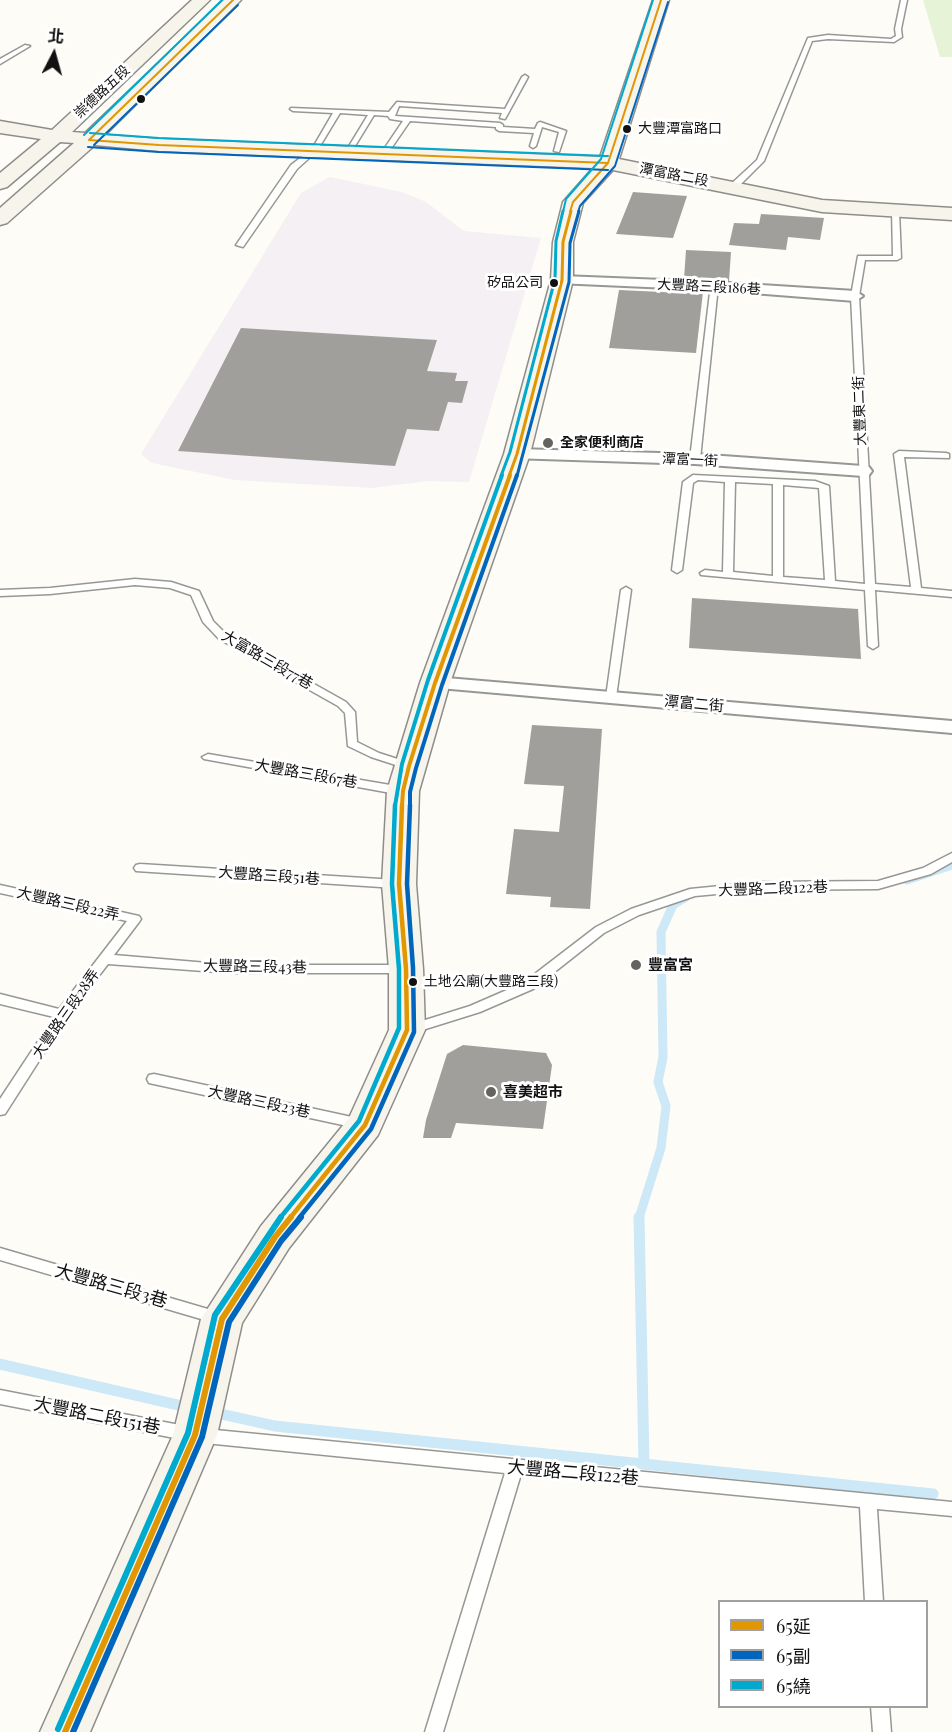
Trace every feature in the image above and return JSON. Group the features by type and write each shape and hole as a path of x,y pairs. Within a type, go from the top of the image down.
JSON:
{"street":[{"name":"崇德路五段","path":"0,183 56,136 202,0"},
{"name":"崇德路五段","path":"0,219 89,140 233,0"},
{"path":"65,1732 195,1435 222,1319 275,1237 365,1125 407,1030 406,969 399,885 406,778 435,683 517,454 562,280 563,242 573,202 608,163 661,0"},
{"name":"潭富路二段","path":"0,127 89,140 159,146 386,152 608,163 822,206 952,214"},
{"name":"大豐路三段186巷","path":"562,280 714,286 855,296"},
{"name":"潭富一街","path":"517,454 695,459 863,471"},
{"name":"潭富二街","path":"435,683 952,727"}],"lane":[{"path":"733,187 760,161 810,39 828,37 892,41 899,37 898,29 903,0"},
{"path":"0,62 27,46"},
{"path":"525,77 499,129 537,132"},
{"path":"391,114 397,104 507,111"},
{"path":"293,108 391,114"},
{"path":"240,245 294,167 315,150 338,111"},
{"path":"349,151 372,113"},
{"path":"391,114 392,118 500,125"},
{"path":"386,152 408,119"},
{"path":"533,146 540,124 563,131 557,151"},
{"name":"大豐東二街","path":"873,646 855,296 861,258 897,258 895,212"},
{"path":"695,459 714,286"},
{"path":"916,591 899,454 946,456"},
{"path":"677,570 688,482 696,477 778,482 824,486 830,583"},
{"path":"728,575 730,479"},
{"path":"778,482 778,579"},
{"path":"705,573 952,594"},
{"name":"大富路三段77巷","path":"0,593 50,591 135,582 171,585 195,593 208,622 223,637 342,704 350,712 352,744 375,755 406,778"},
{"path":"611,697 626,590"},
{"name":"大豐路三段67巷","path":"208,757 406,778"},
{"name":"大豐路二段122巷","path":"407,1030 475,1009 528,986 600,930 635,912 694,892 761,886 878,885 927,871 952,857"},
{"name":"大豐路三段51巷","path":"140,868 399,885"},
{"name":"大豐路三段22弄","path":"0,889 135,920"},
{"name":"大豐路三段28弄","path":"0,1110 62,1014 135,920"},
{"name":"大豐路三段43巷","path":"105,959 231,969 406,969"},
{"path":"0,999 62,1014"},
{"name":"大豐路三段23巷","path":"154,1079 365,1125"},
{"name":"大豐路三段3巷","path":"0,1254 222,1319"},
{"name":"大豐路二段151巷","path":"0,1397 195,1435"},
{"name":"大豐路二段122巷","path":"195,1435 952,1509"},
{"path":"434,1732 516,1468"},
{"path":"868,1500 874,1600"},
{"path":"880,1708 882,1732"}],"shaded area":[{"path":"330,177 402,192 426,202 464,231 541,238 469,482 429,481 372,488 235,480 152,463 141,454 301,193"}],"green space":[{"path":"923,0 952,0 952,57 940,57"}],"building":[{"path":"633,192 687,196 673,238 616,234"},
{"path":"761,214 824,218 820,240 788,237 786,250 729,245 734,223 759,224"},
{"path":"686,250 731,252 729,281 684,279"},
{"path":"619,290 703,292 696,353 609,348"},
{"path":"241,328 437,340 427,371 457,373 455,381 468,381 462,403 448,402 439,431 407,429 395,466 178,451"},
{"path":"692,598 858,609 861,659 689,648"},
{"path":"532,725 602,729 590,909 550,907 551,897 506,894 514,829 559,832 564,786 524,784"},
{"name":"喜美超市","path":"463,1045 546,1053 552,1065 543,1129 456,1123 451,1138 423,1138 426,1120 447,1054"}],"waterway":[{"path":"907,880 952,865"},
{"path":"639,1218 661,1148 666,1106 658,1082 663,1057 661,932 673,905 686,897"},
{"path":"639,1218 644,1464"},
{"path":"0,1364 191,1408"},
{"path":"212,1412 275,1426 933,1494"}],"transit line":[{"name":"65繞","path":"84,135 222,0"},
{"name":"65延","path":"89,140 233,0"},
{"name":"65繞","path":"58,1729 188,1433 215,1315 269,1232 359,1121 399,1028 399,969 392,884 396,791 402,764 428,680 510,452 555,279 556,241 566,199 601,159 653,0"},
{"name":"65延","path":"65,1732 195,1435 222,1319 275,1237 365,1125 407,1030 406,969 399,884 403,791 409,766 435,683 517,454 562,280 563,242 573,202 608,163 661,0"},
{"name":"65副","path":"73,1732 202,1437 229,1322 281,1241 371,1129 414,1032 413,968 407,884 410,792 442,685 524,456 569,282 570,243 580,206 615,166 668,2"},
{"name":"65副","path":"94,145 238,5"},
{"name":"65繞","path":"90,133 159,138 608,156"},
{"name":"65延","path":"89,140 159,145 608,163"},
{"name":"65副","path":"88,147 159,152 608,170"}],"place":[{"name":"大豐潭富路口","path":"627,129"},
{"name":"矽品公司","path":"554,283"},
{"name":"全家便利商店","path":"548,443"},
{"name":"豐富宮","path":"636,965"},
{"name":"土地公廟(大豐路三段)","path":"413,982"},
{"name":"喜美超市","path":"491,1092"}]}
